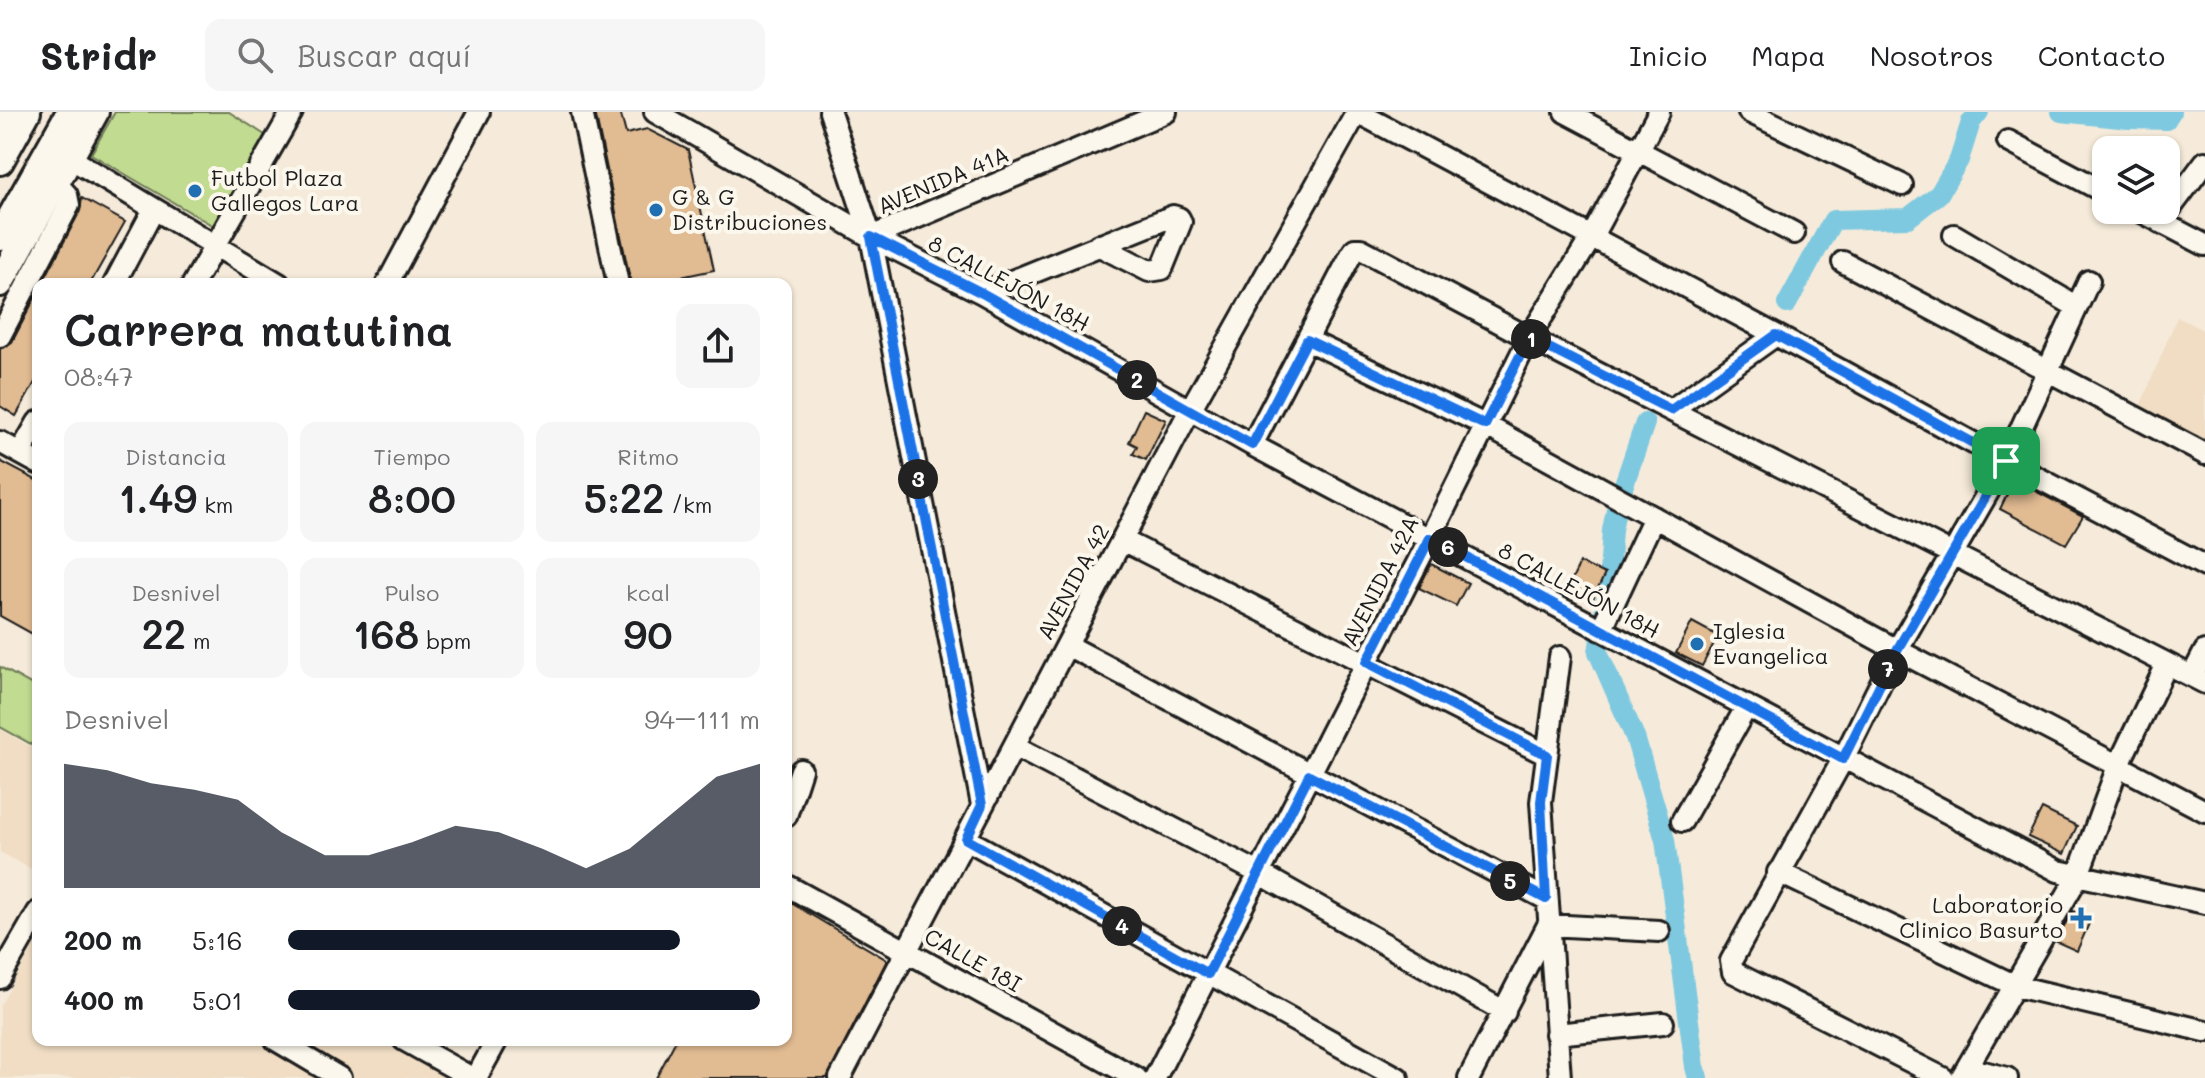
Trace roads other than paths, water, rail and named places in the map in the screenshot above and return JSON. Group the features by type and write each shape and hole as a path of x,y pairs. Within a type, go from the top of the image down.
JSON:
{"main road":[{"path":"0,119 4,112"},
{"path":"0,161 27,112"},
{"path":"60,152 70,112"},
{"path":"0,283 44,181 60,152 95,112"},
{"path":"0,237 44,181"}],"street":[{"path":"0,161 21,144 38,112"},
{"path":"0,336 69,205 67,195 44,181 38,151 59,112"},
{"path":"196,278 292,112"},
{"path":"390,278 479,112"},
{"path":"582,112 617,278"},
{"name":"8 CALLEJÓN 18H","path":"655,112 871,237 982,293 1252,445 2058,871 2077,878 2205,903"},
{"path":"830,112 871,237 982,805"},
{"name":"AVENIDA 41A","path":"871,237 1166,112"},
{"path":"1357,112 2205,566"},
{"name":"AVENIDA 42","path":"840,1078 1190,410 1357,112"},
{"path":"1565,112 1794,233"},
{"name":"AVENIDA 42A","path":"1155,1078 1529,338 1591,238 1659,112"},
{"path":"1749,112 1902,185"},
{"path":"2008,141 2092,186"},
{"path":"60,152 269,278"},
{"path":"2180,195 2205,162"},
{"path":"117,278 154,209"},
{"path":"2164,224 2205,245"},
{"path":"1954,235 2077,307"},
{"path":"982,293 1098,245"},
{"path":"1252,445 1351,255 1355,249 1361,249 2198,680 2205,651"},
{"path":"1843,262 2205,454"},
{"path":"1943,1078 1733,972 1731,961 1843,759 1897,650 2006,461 2089,281"},
{"path":"1671,410 1776,335"},
{"path":"1307,340 1485,425 1897,650 2205,811"},
{"path":"0,442 29,458"},
{"path":"1601,630 1654,517"},
{"path":"1122,540 1547,755"},
{"path":"1067,645 1546,899"},
{"path":"1560,657 1541,802 1560,1078"},
{"path":"2007,1078 1964,1073 2077,878 2118,766 2167,664"},
{"path":"1682,821 1747,706"},
{"path":"1014,746 1259,873 1505,1012"},
{"path":"792,798 801,770"},
{"path":"966,839 1398,1078"},
{"path":"1778,872 2016,986 2205,1031"},
{"name":"CALLE 18I","path":"792,888 1136,1078"},
{"path":"0,978 32,922"},
{"path":"1469,1078 1548,925"},
{"path":"1548,925 1659,931"},
{"path":"1556,1034 1663,1023"},
{"path":"286,1046 340,1078"},
{"path":"415,1046 474,1078 493,1046"}],"waterway":[{"path":"1787,304 1833,220 1908,218 1939,194 1959,160 1971,122 1979,112"},
{"path":"2061,112 2166,120 2171,112"},
{"path":"1645,423 1617,505 1598,652 1635,737 1665,840 1698,1078"}],"place":[{"name":"Futbol Plaza Gallegos Lara","path":"195,191"},
{"name":"G & G Distribuciones","path":"656,210"},
{"name":"Iglesia Evangelica","path":"1697,644"},
{"name":"Laboratorio Clinico Basurto","path":"2081,918"}]}
